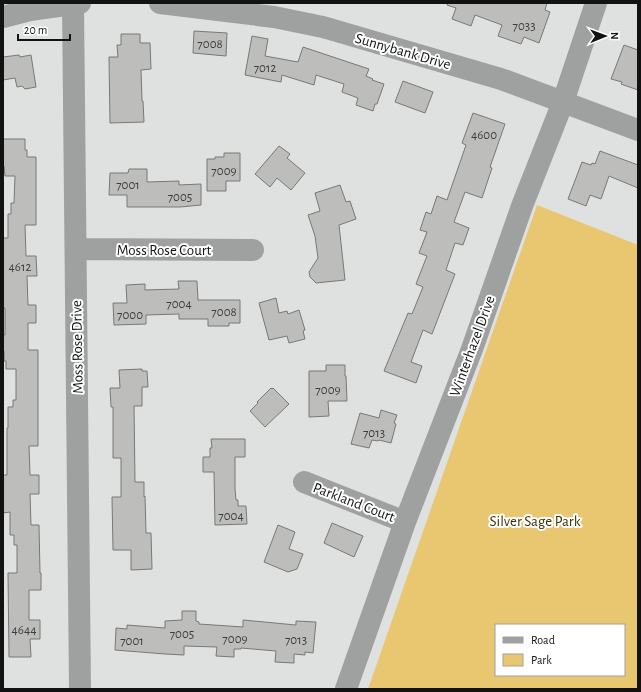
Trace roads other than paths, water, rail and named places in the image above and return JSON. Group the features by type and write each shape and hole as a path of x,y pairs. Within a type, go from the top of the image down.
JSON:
{"street":[{"name":"Sunnybank Drive","path":"160,3 274,18 323,27 501,79 638,130"},
{"name":"Winterhazel Drive","path":"346,689 405,522 472,349 522,206 563,102 596,3"},
{"path":"3,17 30,10 77,4"},
{"name":"Moss Rose Drive","path":"77,4 76,249 80,689"},
{"name":"Moss Rose Court","path":"76,249 253,250"},
{"name":"Parkland Court","path":"304,482 405,522"}],"park label":[{"name":"Silver Sage Park","path":"535,521"}]}
